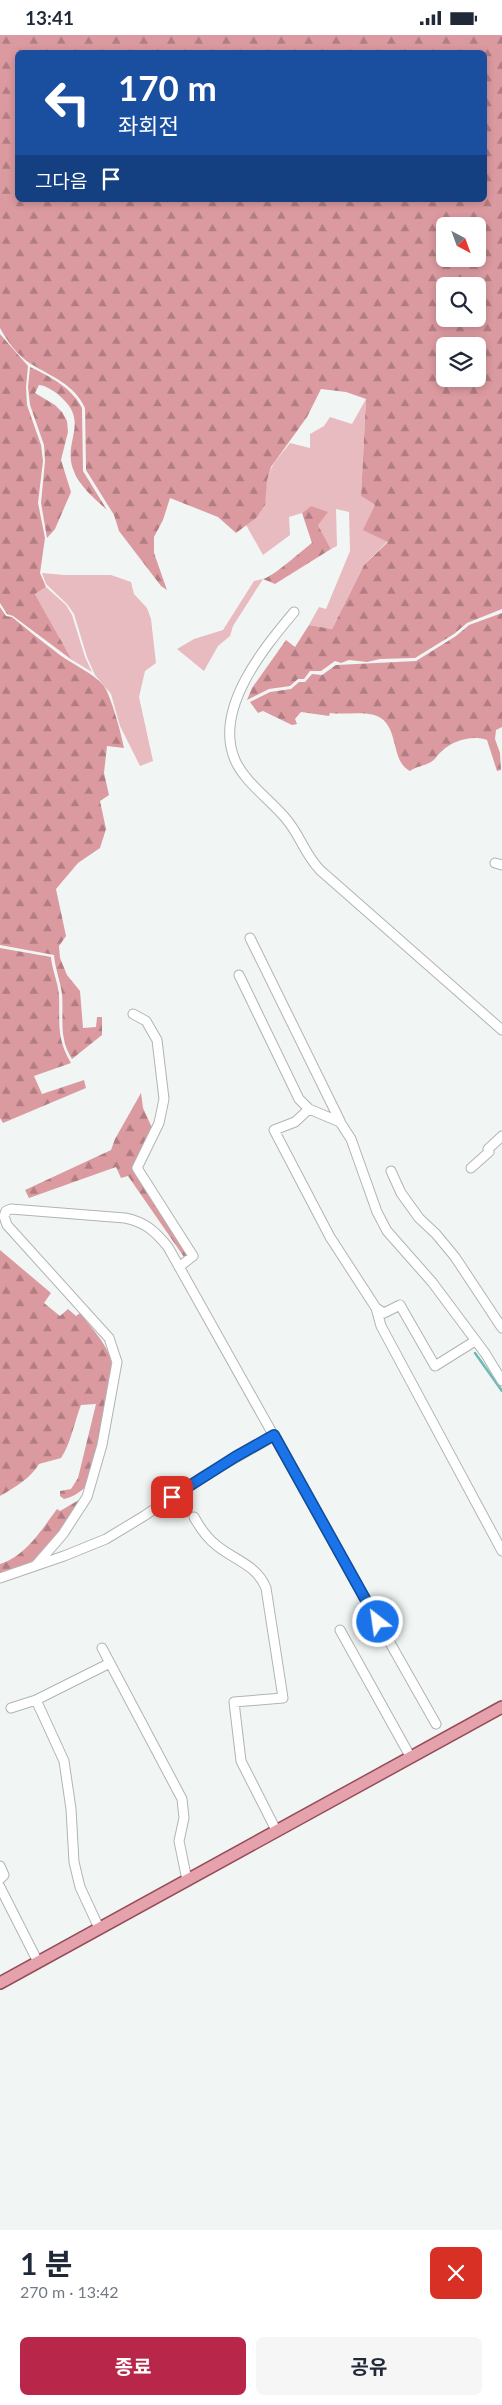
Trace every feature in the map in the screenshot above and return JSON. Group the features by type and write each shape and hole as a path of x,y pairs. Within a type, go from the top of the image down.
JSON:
{"main road":[{"path":"0,1983 502,1707"}],"street":[{"path":"294,611 261,653 238,698 230,731 235,761 245,775 287,819 308,857 320,871 502,1030"},
{"path":"250,938 340,1122 351,1139 377,1212 387,1231 432,1282 502,1381"},
{"path":"239,975 299,1099 309,1109 340,1122"},
{"path":"133,1014 146,1021 157,1040 164,1099 159,1123 137,1168 193,1256 179,1267"},
{"path":"309,1109 295,1122 274,1130 330,1237 376,1308 381,1326 502,1551"},
{"path":"471,1168 489,1153 488,1149 502,1136"},
{"path":"391,1171 401,1193 419,1218 436,1234 455,1257 502,1327"},
{"path":"38,1564 72,1523 87,1497 104,1437 117,1362 109,1338 7,1225 4,1215 6,1211 11,1209 125,1218 140,1221 158,1236 179,1267 378,1622"},
{"path":"376,1308 384,1313 400,1305 435,1366 475,1341"},
{"path":"0,1578 78,1551 124,1529 202,1477 274,1435"},
{"path":"194,1517 202,1532 217,1546 254,1569 266,1588 283,1698 234,1702 241,1761 276,1830"},
{"path":"340,1630 410,1756"},
{"path":"385,1634 436,1725"},
{"path":"102,1648 182,1799 184,1818 180,1841 187,1880"},
{"path":"11,1708 36,1700 110,1663"},
{"path":"36,1700 64,1761 71,1809 74,1862 80,1887 98,1928"},
{"path":"0,1866 4,1875 0,1879"},
{"path":"0,1887 38,1961"}],"shaded area":[{"path":"366,399 361,496 375,505 388,541 364,565 332,629 309,625 319,607 326,609 350,551 349,512 336,509 337,546 331,549 318,525 311,506 302,513 289,517 290,535 263,555 246,525 259,511 264,499 271,469 290,443 310,448 310,434 324,426 330,417 352,424"},
{"path":"42,573 111,575 131,582 134,594 147,608 151,619 156,663 145,671 139,697 153,761 140,766 120,726 111,694 95,675 87,657 74,614 67,604 46,584"},
{"path":"263,579 233,626 230,636 218,646 204,671 177,649 194,639 223,630 254,581"},
{"path":"46,587 66,605 72,615 85,657 92,672 72,660 35,594"}],"green space":[{"path":"0,35 502,35 502,609 467,623 454,634 415,658 380,659 367,662 349,660 341,663 335,661 321,671 310,671 304,679 298,679 290,686 269,689 247,700 252,688 286,640 295,647 309,625 332,629 364,565 388,542 363,530 375,505 361,496 366,399 346,392 321,389 307,417 271,467 267,481 265,505 256,518 236,533 218,517 170,498 163,520 154,537 154,553 167,590 161,586 119,531 114,515 86,470 85,408 80,400 69,387 31,364 17,353 0,328"},
{"path":"0,334 28,366 27,405 41,445 43,461 38,503 45,538 40,573 46,587 35,594 72,660 13,616 7,614 0,603"},
{"path":"30,367 45,374 66,389 82,408 83,471 107,510 83,486 73,469 71,450 75,424 70,407 54,392 39,385 35,393 55,405 62,412 67,421 68,432 61,460 71,492 55,529 47,538 41,503 45,461 44,445 30,405 28,387"},
{"path":"311,506 328,512 318,525 331,549 275,584 263,579 280,569 312,543 302,513"},
{"path":"0,607 6,616 12,617 60,655 89,673 104,686 113,707 124,748 107,746 104,773 109,795 100,801 106,829 100,848 78,863 56,889 66,936 59,946 60,958 67,975 80,991 83,1028 96,1027 97,1017 102,1017 102,1035 72,1059 63,1035 62,994 54,955 0,945"},
{"path":"502,613 502,727 496,730 495,739 500,753 501,770 497,771 487,740 469,738 458,741 447,747 431,762 410,771 400,760 389,727 377,716 330,713 329,716 301,712 295,719 297,724 292,725 263,711 258,713 250,702 270,692 291,689 299,682 305,682 312,674 322,675 336,665 416,661 456,636 469,625"},
{"path":"0,948 51,957 59,995 61,1038 71,1063 34,1076 42,1094 84,1080 86,1088 3,1123 0,1118"},
{"path":"141,1093 143,1108 153,1130 134,1167 188,1254 184,1257 128,1176 121,1178 116,1167 29,1198 25,1190 111,1150 115,1139"},
{"path":"0,1250 51,1293 44,1303 60,1316 68,1309 76,1316 80,1313 103,1342 111,1361 105,1420 91,1479 79,1492 64,1499 60,1496 60,1491 71,1489 78,1478 96,1404 81,1405 70,1439 61,1458 39,1464 27,1478 0,1496"},
{"path":"84,1497 58,1534 42,1552 26,1565 0,1574 0,1564 18,1555 26,1548 57,1509 60,1511"}],"waterway":[{"path":"475,1353 502,1391"}],"route":[{"path":"172,1497 202,1477 274,1435 378,1622"}]}
